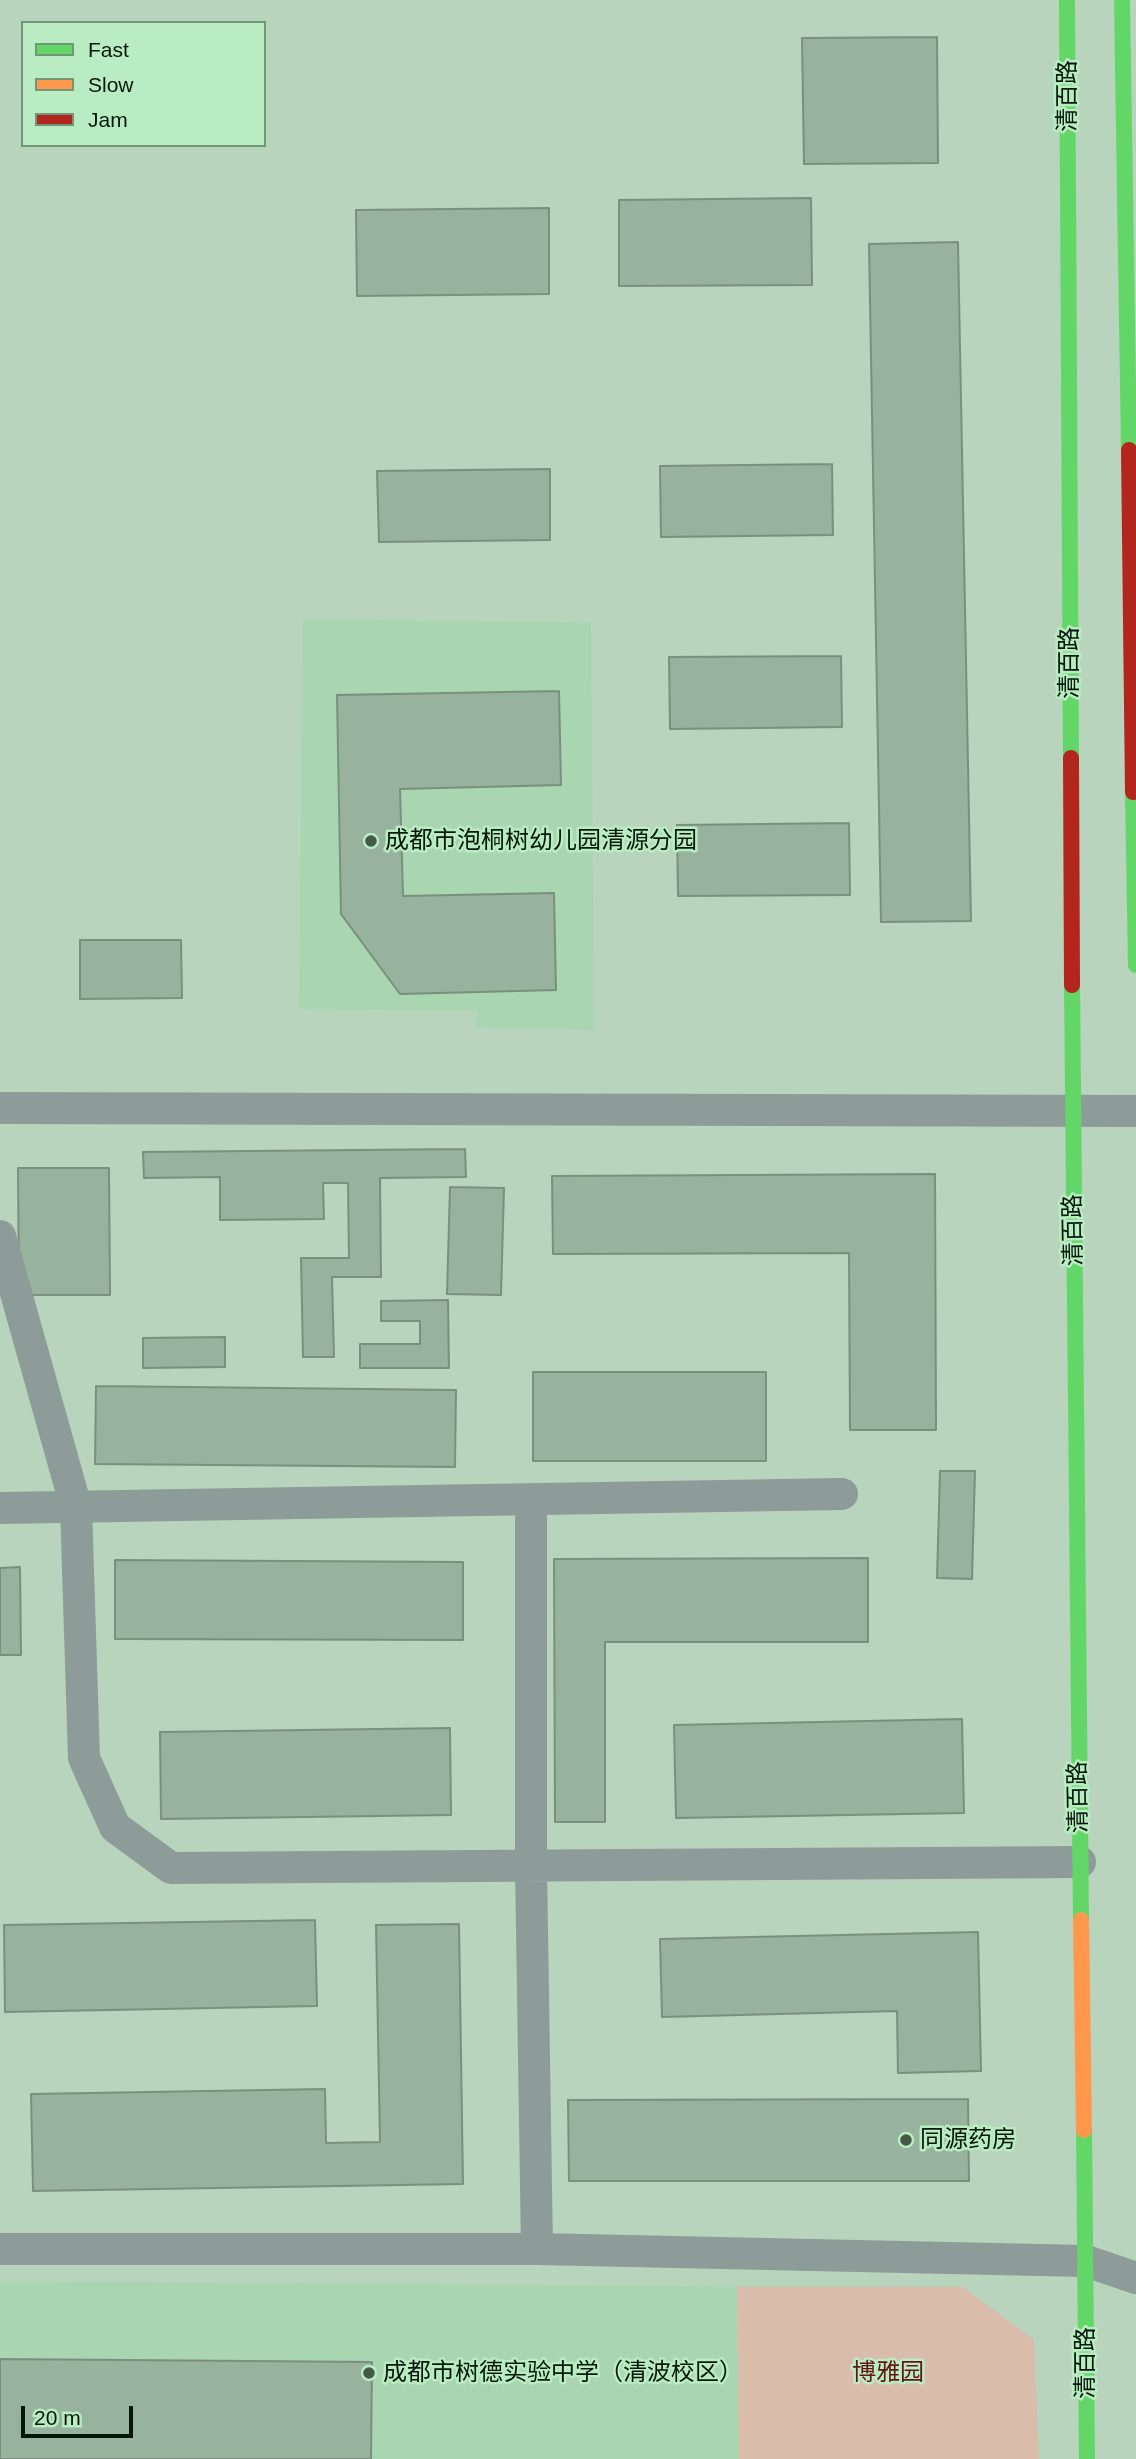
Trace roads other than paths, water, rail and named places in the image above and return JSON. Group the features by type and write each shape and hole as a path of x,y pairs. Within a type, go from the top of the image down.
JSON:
{"street":[{"name":"清百路","path":"1067,0 1073,1110 1087,2459"},
{"path":"1122,0 1136,965"},
{"path":"0,1108 1136,1111"},
{"path":"0,1236 76,1507 84,1758 115,1828 171,1868 1080,1862"},
{"path":"0,1508 842,1494"},
{"path":"531,1499 531,1866 537,2249"},
{"path":"0,2249 537,2249 1086,2261 1136,2278"}],"place":[{"name":"成都市泡桐树幼儿园清源分园","path":"371,841"},
{"name":"同源药房","path":"906,2140"},
{"name":"成都市树德实验中学（清波校区）","path":"369,2373"}],"park label":[{"name":"博雅园","path":"888,2373"}]}
